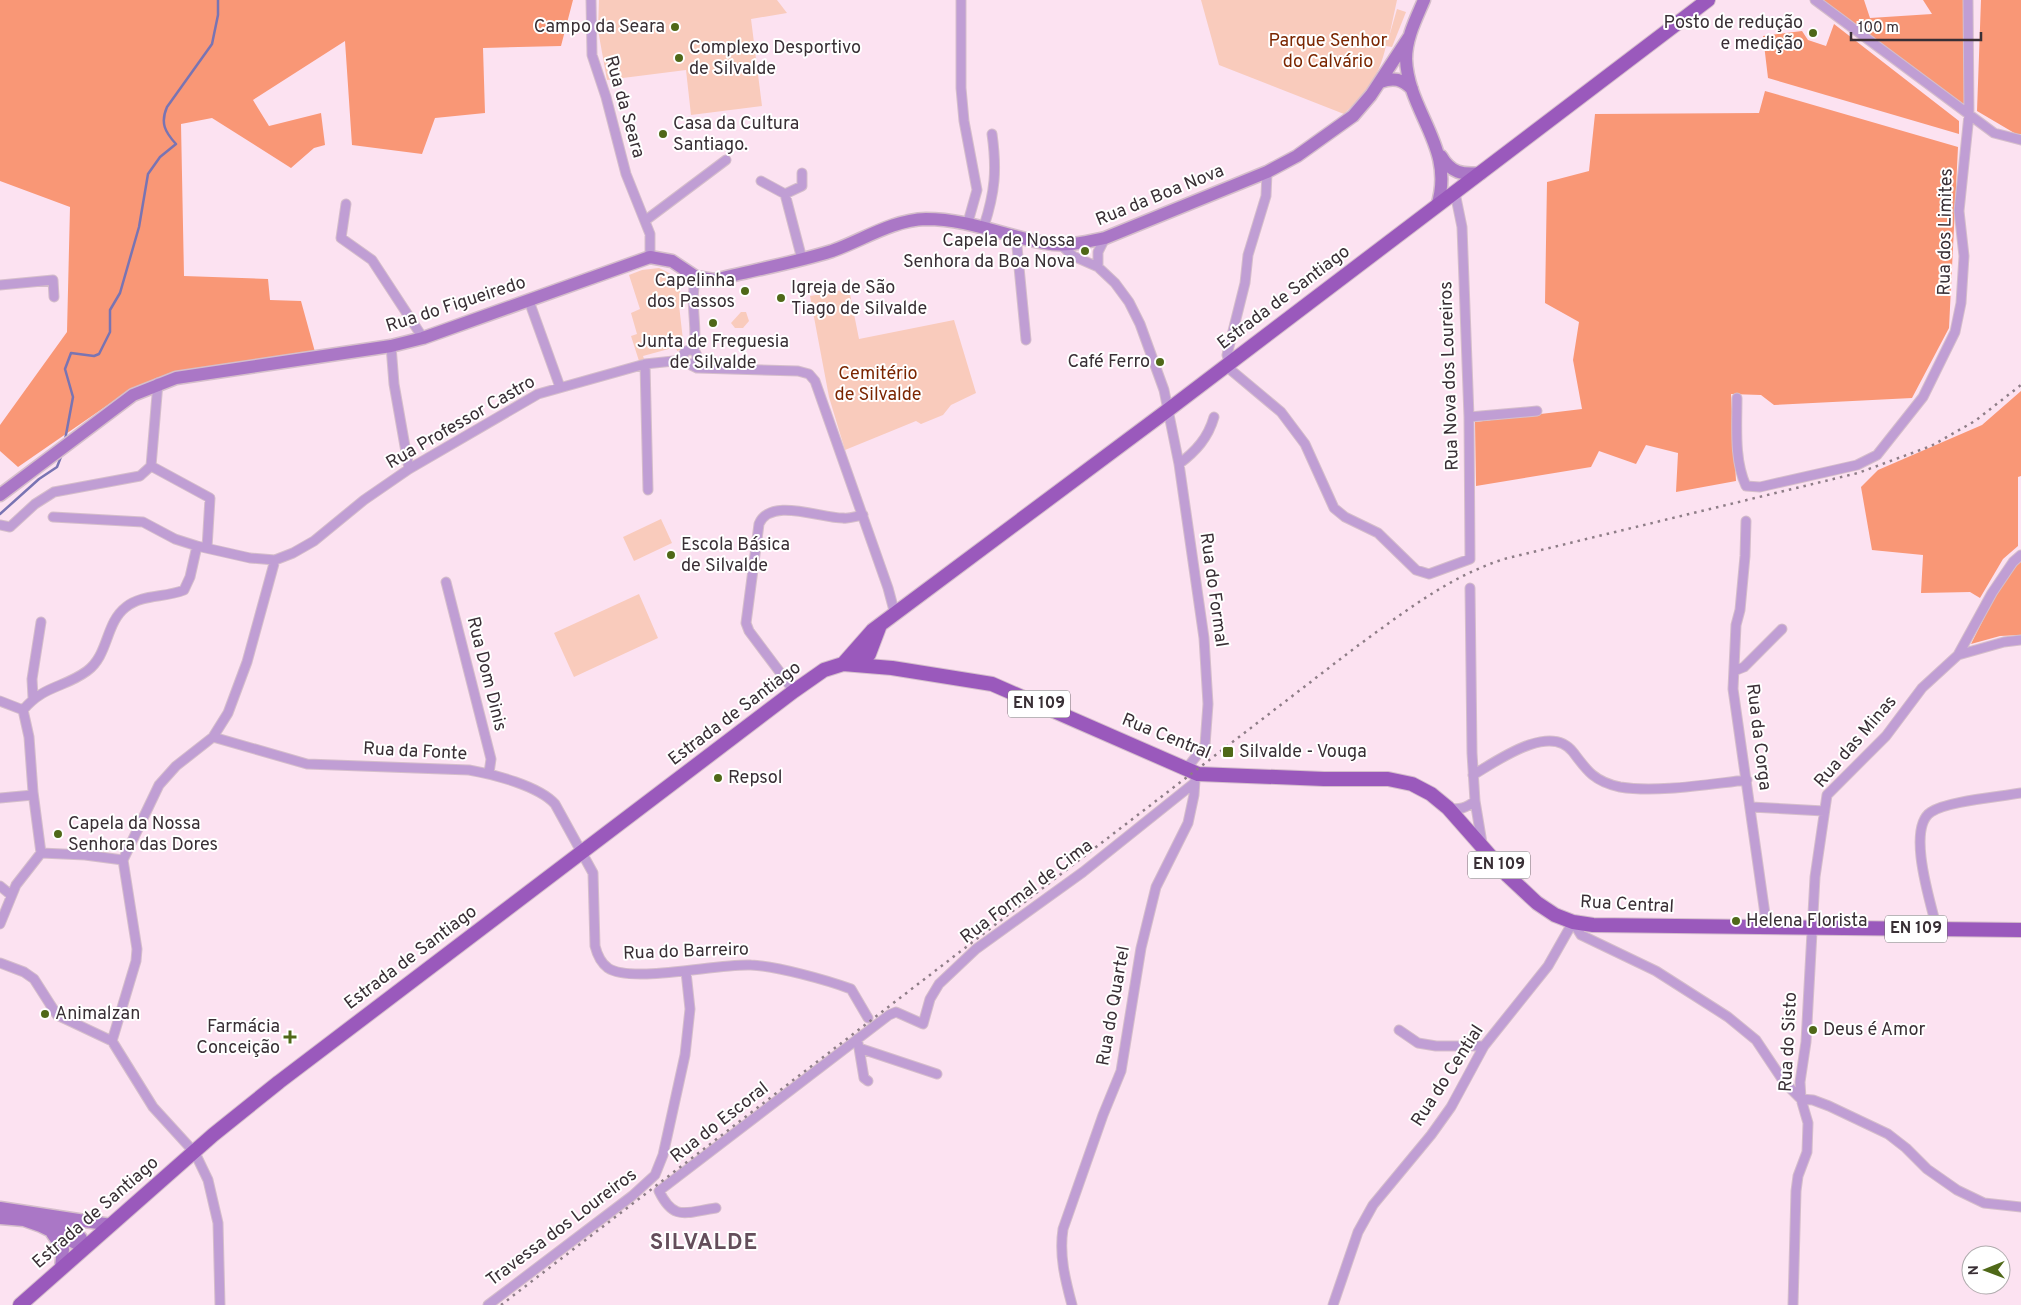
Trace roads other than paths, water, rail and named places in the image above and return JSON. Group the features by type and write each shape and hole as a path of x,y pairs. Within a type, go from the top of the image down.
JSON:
{"main road":[{"path":"1424,0 1409,37 1406,57 1412,89 1436,149 1448,171 1458,180 1455,193"},
{"name":"Estrada de Santiago","path":"20,1305 84,1247 195,1153 213,1135 294,1070 794,691 824,670 864,659 880,626 895,614 1168,410 1708,0"},
{"name":"Rua da Boa Nova","path":"696,277 714,280 802,259 833,250 910,220 927,219 968,222 1046,244 1087,242 1106,238 1267,172 1297,156 1353,116 1380,82 1409,37"},
{"path":"1380,82 1398,79 1405,82 1412,89"},
{"path":"1448,171 1465,174 1481,173"},
{"path":"1438,206 1443,182 1448,171"},
{"path":"650,257 672,261 696,277"},
{"name":"Rua do Figueiredo","path":"0,495 133,394 158,383 176,378 391,346 423,338 650,257"},
{"name":"Rua Central","path":"864,659 992,684 1193,775 1388,779 1412,784 1431,794 1448,808 1508,876 1538,903 1555,915 1573,922 1593,925 1811,928"},
{"name":"EN 109","path":"1811,928 2021,930"},
{"path":"0,1208 76,1232 84,1240 84,1247"},
{"path":"0,1218 111,1225"},
{"path":"44,1221 63,1249 61,1268"}],"street":[{"name":"Rua da Seara","path":"591,0 592,55 606,97 626,174 646,220 650,234 650,257"},
{"path":"961,0 964,121 977,190 977,199 968,222"},
{"path":"1815,0 1994,133 2021,140"},
{"name":"Rua dos Limites","path":"1737,398 1737,445 1741,474 1746,486 1760,487 1857,465 1877,455 1923,397 1955,332 1961,303 1964,256 1959,211 1969,115 1968,0"},
{"path":"984,226 995,186 993,166 996,161 992,134"},
{"path":"646,220 726,160"},
{"path":"1228,364 1227,355 1245,283 1248,255 1266,196 1267,172"},
{"path":"785,194 802,186 802,173"},
{"path":"761,181 785,194 802,259"},
{"name":"Rua Nova dos Loureiros","path":"1228,364 1232,371 1281,412 1305,444 1334,508 1345,517 1378,533 1421,573 1437,572 1470,559 1469,417 1462,227 1455,193"},
{"path":"346,204 340,238 372,260 423,338"},
{"path":"1016,236 1026,340"},
{"path":"1060,244 1073,256 1098,267 1098,252 1106,238"},
{"name":"Rua do Formal","path":"1098,267 1115,283 1129,302 1140,324 1158,373 1179,464 1204,638 1208,704 1206,745 1193,775"},
{"path":"696,277 692,296 696,337 695,354 696,361 687,362 686,351 695,354 716,367"},
{"path":"0,285 53,280 54,297"},
{"path":"529,301 560,387"},
{"path":"391,346 394,384 409,469"},
{"name":"Rua Professor Castro","path":"275,560 314,542 364,500 409,469 538,394 645,364 687,362 697,368 716,367 798,371 809,374 816,380 895,614"},
{"path":"645,364 648,490"},
{"path":"0,525 10,527 35,504 54,492 117,478 140,476 151,466 158,383"},
{"path":"1469,417 1537,411"},
{"path":"1179,464 1196,452 1210,429 1214,417"},
{"path":"151,466 210,498 208,548"},
{"path":"794,691 749,631 746,623 759,524 764,515 776,510 844,518 862,515"},
{"path":"53,516 143,522 175,539 197,546 250,558 275,560 247,662 228,713 213,737 176,766 160,785 123,860 137,949 136,960 112,1041"},
{"name":"Rua da Corga","path":"1746,521 1740,610 1736,625 1733,688 1767,928"},
{"path":"23,710 33,698 86,672 98,662 114,622 125,607 139,599 184,590 190,577 197,546"},
{"name":"Rua das Minas","path":"1811,928 1815,877 1827,795 1886,736 1922,688 1958,655 1992,593 2013,562 2021,554"},
{"name":"Rua Dom Dinis","path":"446,582 491,759 489,773"},
{"path":"1470,588 1473,775 1483,846"},
{"path":"33,698 32,678 41,622"},
{"path":"1734,671 1744,667 1782,629"},
{"name":"Rua das Minas","path":"1958,655 2004,642 2021,640"},
{"path":"0,701 23,710"},
{"path":"0,924 11,895 41,853 33,795 29,737 23,710"},
{"name":"Rua da Fonte","path":"213,737 307,764 439,768 489,773 548,796 565,820 582,853"},
{"path":"1473,775 1525,746 1547,741 1559,741 1572,750 1590,775 1621,787 1692,786 1747,780"},
{"name":"Rua Formal de Cima","path":"896,1012 923,1024 930,999 939,984 976,949 1083,872 1193,775"},
{"name":"Rua do Quartel","path":"1072,1305 1060,1247 1063,1229 1102,1115 1121,1071 1141,948 1156,887 1188,822 1194,795 1193,775"},
{"path":"1937,929 1921,856 1922,822 1931,812 1946,806 2021,793"},
{"path":"0,798 33,795"},
{"path":"1448,808 1465,808 1476,801"},
{"path":"1751,807 1824,810"},
{"path":"41,853 85,855 123,860"},
{"name":"Rua do Barreiro","path":"582,853 593,873 594,946 603,963 608,968 623,973 686,972 706,967 753,965 851,989 868,1018"},
{"path":"0,886 11,895"},
{"path":"1573,922 1581,935 1656,971 1728,1018 1756,1040 1784,1082 1801,1099 1813,1100 1829,1106 1888,1134 1906,1148 1927,1169 1957,1190 1984,1203 2021,1207"},
{"name":"Rua do Cential","path":"1333,1305 1349,1254 1372,1205 1431,1135 1451,1107 1484,1046 1548,966 1573,922"},
{"name":"Rua do Sisto","path":"1794,1305 1796,1191 1798,1176 1807,1152 1808,1138 1808,1123 1801,1099 1800,1082 1806,1042 1811,928"},
{"path":"0,963 24,972 34,979 50,1007 57,1015 112,1041 153,1107 195,1153 208,1180 218,1223 220,1305"},
{"name":"Travessa dos Loureiros","path":"488,1305 632,1196 655,1175 664,1155 685,1055 690,1009 686,972"},
{"name":"Rua do Escoral","path":"716,1208 682,1213 672,1211 666,1206 659,1191 858,1044 888,1015 896,1012"},
{"path":"1399,1030 1418,1043 1436,1046 1484,1046"},
{"path":"858,1044 937,1074"},
{"path":"858,1044 864,1078 868,1081"}],"waterway":[{"path":"65,440 73,397 65,369 71,353 94,356 99,354 110,332 110,310 120,293 139,227 148,174 160,157 176,144 165,127 165,113 167,107 212,44 218,15 218,0"},
{"path":"0,514 39,479 57,467 62,454"}],"railway":[{"path":"501,1305 1356,647 1445,586 1504,559 1858,473 1931,446 1975,421 2021,385"}],"place":[{"name":"Campo da Seara","path":"675,27"},
{"name":"Posto de redução e medição","path":"1813,33"},
{"name":"Complexo Desportivo de Silvalde","path":"679,58"},
{"name":"Casa da Cultura Santiago.","path":"663,134"},
{"name":"Capela de Nossa Senhora da Boa Nova","path":"1085,251"},
{"name":"Capelinha dos Passos","path":"745,291"},
{"name":"Igreja de São Tiago de Silvalde","path":"781,298"},
{"name":"Junta de Freguesia de Silvalde","path":"713,323"},
{"name":"Café Ferro","path":"1160,362"},
{"name":"Escola Básica de Silvalde","path":"671,555"},
{"name":"Silvalde - Vouga","path":"1228,752"},
{"name":"Repsol","path":"718,778"},
{"name":"Capela da Nossa Senhora das Dores","path":"58,834"},
{"name":"Helena Florista","path":"1736,921"},
{"name":"Animalzan","path":"45,1014"},
{"name":"Deus é Amor","path":"1813,1030"},
{"name":"Farmácia Conceição","path":"290,1037"}],"district":[{"name":"SILVALDE","path":"704,1243"}],"park label":[{"name":"Parque Senhor do Calvário","path":"1328,51"},
{"name":"Cemitério de Silvalde","path":"878,384"}]}
